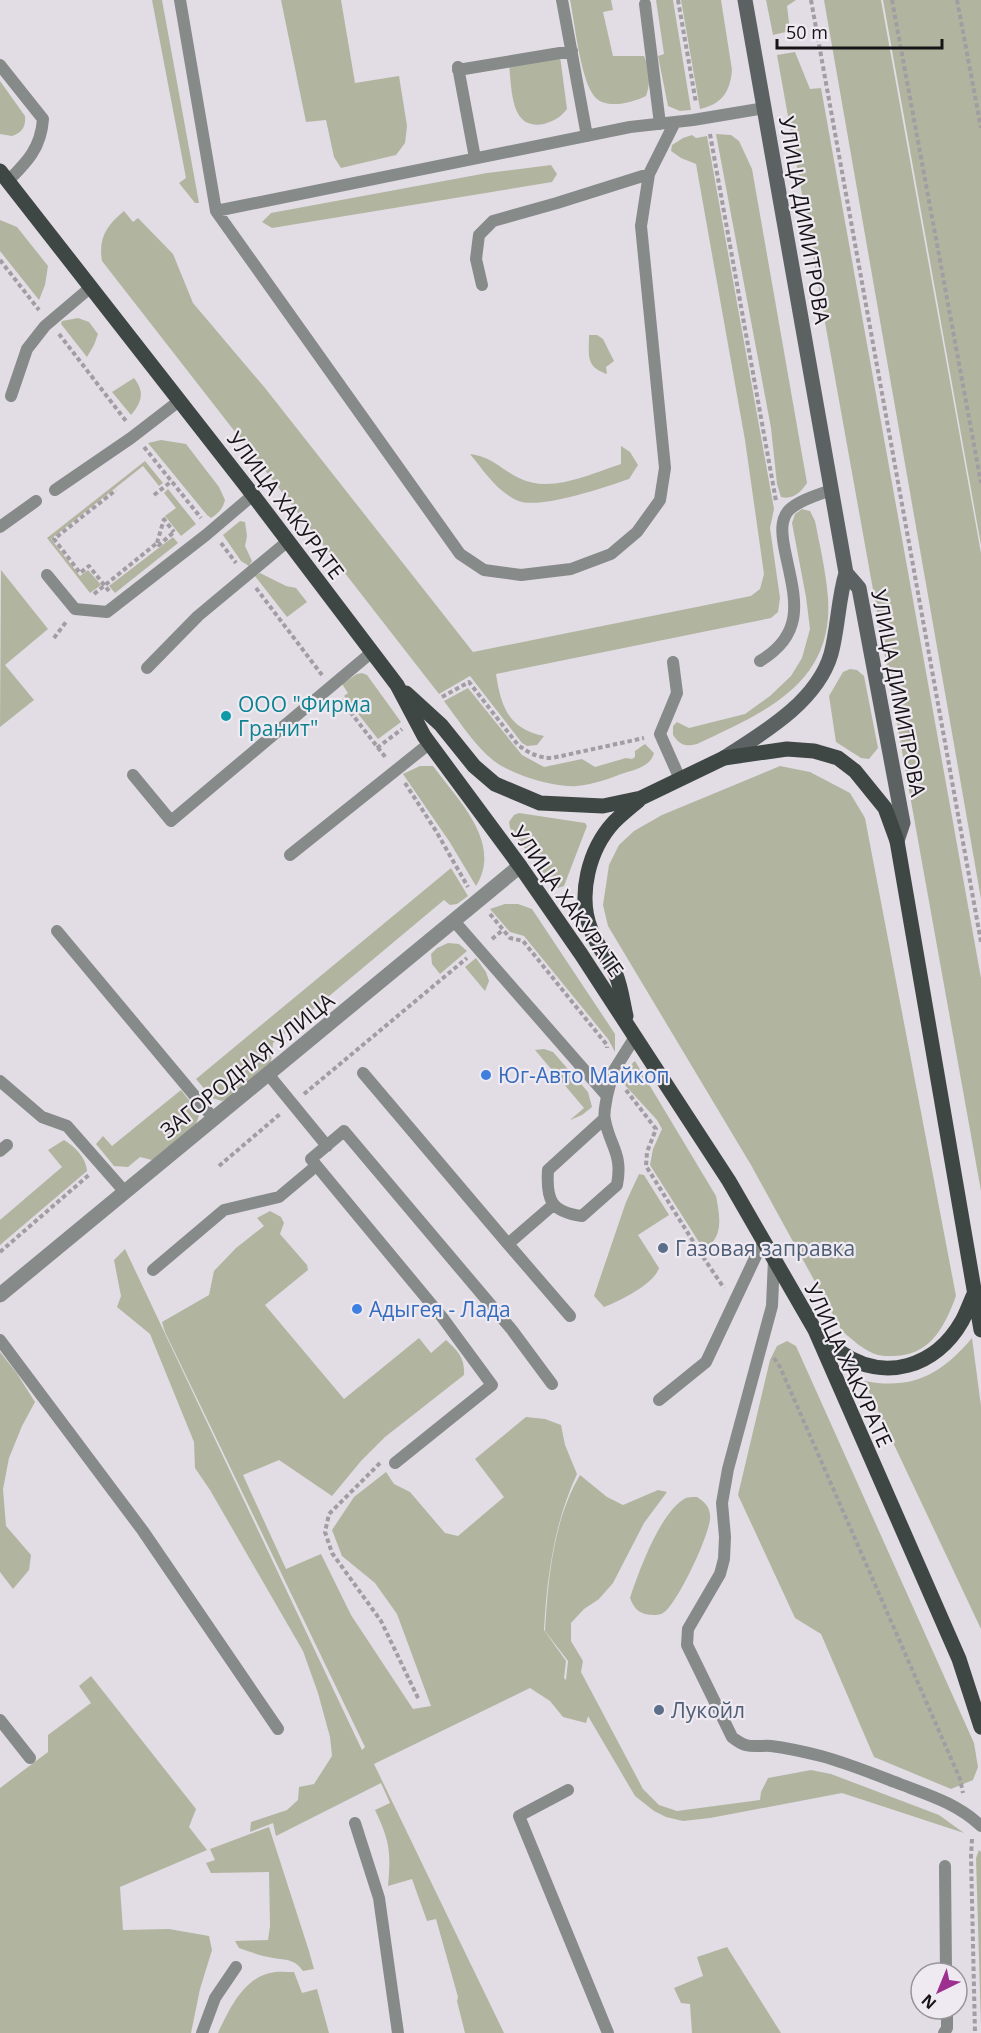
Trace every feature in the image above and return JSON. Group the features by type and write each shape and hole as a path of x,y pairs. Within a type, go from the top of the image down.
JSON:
{"main road":[{"name":"УЛИЦА ДИМИТРОВА","path":"745,0 846,573 860,588 880,693 903,823 897,841 981,1330"},
{"name":"УЛИЦА ХАКУРАТЕ","path":"3,177 91,287 397,685 430,743 520,866 729,1181 815,1330 959,1659 981,1727"},
{"path":"397,685 441,725 474,766 495,784 540,803 603,806 641,798 724,758 758,736 791,709 819,680 830,657 840,592 846,573"},
{"path":"724,758 787,749 814,751 838,758 855,771 885,808 897,841"},
{"path":"632,1032 617,977 591,933 585,901 588,869 597,846 614,822 641,798"},
{"path":"815,1330 840,1353 864,1364 887,1369 912,1366 930,1357 946,1342 961,1322 975,1292"}],"street":[{"name":"ЗАГОРОДНАЯ УЛИЦА","path":"0,1295 520,866"}],"lane":[{"path":"180,0 216,211 460,554 484,570 521,575 571,569 611,554 637,532 660,500 664,468 642,226 649,174 675,122"},
{"path":"562,0 587,136"},
{"path":"645,4 660,124"},
{"path":"475,158 458,68 572,51"},
{"path":"0,65 43,119 42,135 34,152 3,177"},
{"path":"216,211 630,127 765,108"},
{"path":"482,285 476,259 479,235 492,221 649,174"},
{"path":"11,396 27,349 45,326 91,287"},
{"path":"55,490 131,438 179,401"},
{"path":"760,661 770,655 784,640 795,619 795,606 782,534 783,520 789,510 831,490"},
{"path":"47,575 75,609 107,612 252,495"},
{"path":"0,527 36,501"},
{"path":"147,668 198,616 288,541"},
{"path":"133,775 171,821 372,652"},
{"path":"673,662 677,693 660,734 680,779"},
{"path":"290,855 430,743"},
{"path":"454,921 606,1096"},
{"path":"57,931 214,1119"},
{"path":"604,1119 548,1170 547,1188 553,1205 566,1214 582,1216 617,1185 620,1170 617,1152 604,1119 606,1096 613,1072 632,1032"},
{"path":"363,1073 570,1316"},
{"path":"268,1074 327,1146"},
{"path":"0,1081 42,1117 67,1126 125,1192"},
{"path":"395,1463 492,1385 442,1317 310,1159 345,1131 512,1330 552,1384"},
{"path":"153,1270 224,1210 279,1197 316,1166"},
{"path":"508,1244 553,1205"},
{"path":"659,1400 706,1362 763,1240"},
{"path":"774,1260 772,1306 728,1469 722,1503 724,1559 720,1574 688,1629 687,1646 732,1737 741,1744 749,1747 770,1746 821,1756 952,1804 981,1826"},
{"path":"0,1340 143,1530 278,1729"},
{"path":"0,1720 30,1758"},
{"path":"568,1790 519,1816 608,2033"},
{"path":"355,1823 379,1898 398,2033"},
{"path":"945,1866 946,1961"},
{"path":"202,2033 215,1998 236,1967"}],"path":[{"path":"678,0 697,109 712,136 782,534"},
{"path":"811,0 981,942"},
{"path":"892,0 981,483"},
{"path":"957,0 981,128"},
{"path":"154,495 172,481"},
{"path":"116,490 54,539 80,573 89,566 119,603"},
{"path":"75,609 157,543 163,519 188,548"},
{"path":"157,543 159,545 174,532"},
{"path":"442,697 469,682 518,745 527,752 543,758 552,758 660,734"},
{"path":"377,747 405,727"},
{"path":"219,1166 463,962"},
{"path":"0,1252 101,1165"},
{"path":"395,1463 385,1460 378,1464 342,1498 329,1514 325,1532 332,1553 381,1621 419,1700"},
{"path":"960,1779 973,1843 970,1856 975,2033"}],"green space":[{"path":"152,0 162,0 199,203 195,203 179,183 186,178"},
{"path":"281,0 341,0 355,83 399,76 407,126 405,143 396,155 341,168 334,157 326,120 306,122"},
{"path":"570,0 611,0 613,10 603,12 613,56 644,56 649,76 646,96 626,103 612,104 605,103 594,96 582,64"},
{"path":"656,0 673,0 691,110 680,111 668,106 658,56 664,54"},
{"path":"681,0 721,0 732,70 731,78 724,96 714,104 700,109"},
{"path":"766,0 796,0 787,6 790,31 773,35"},
{"path":"824,0 881,0 981,553 981,899"},
{"path":"883,0 981,0 981,545"},
{"path":"795,52 810,89 821,88 981,978 981,1191 777,55"},
{"path":"560,56 567,109 551,122 544,124 525,121 519,115 512,96 509,65"},
{"path":"0,81 25,116 23,129 12,136 0,134"},
{"path":"716,134 731,135 739,141 752,169 807,483 799,492 789,497 781,497 777,484 771,428"},
{"path":"692,135 696,138 707,136 774,509 770,528 780,598 778,612 771,618 496,674 504,706 514,722 532,733 544,736 537,745 527,746 522,743 470,676 439,694 102,261 101,245 113,221 124,211 133,222 138,218 173,254 193,303 265,388 473,652 751,596 760,589 764,574 745,440 696,164 671,151 672,145"},
{"path":"551,165 557,174 552,182 272,228 262,222 271,213 487,173"},
{"path":"0,220 17,227 48,266 45,285 39,300 0,251"},
{"path":"78,318 89,322 98,334 87,357 61,324 62,321"},
{"path":"589,335 597,335 603,339 614,361 606,367 607,374 592,364 589,354"},
{"path":"134,378 140,388 141,397 131,415 112,392"},
{"path":"161,440 186,444 219,487 225,500 220,510 211,518 148,443"},
{"path":"621,446 630,452 638,465 629,479 572,497 526,503 502,491 470,454 491,461 519,478 544,484 570,481 621,464"},
{"path":"145,461 163,483 159,486 143,466 51,539 80,576 88,570 101,585 90,593 47,538"},
{"path":"168,489 196,524 181,536 165,516 176,508 164,493"},
{"path":"802,509 810,511 815,521 827,588 827,628 819,653 806,674 789,692 769,707 697,744 683,744 673,735 673,726 677,722 689,728 745,714 770,696 791,676 802,658 810,629 792,523 795,514"},
{"path":"240,521 245,522 247,536 245,546 252,561 249,566 241,561 223,535"},
{"path":"173,537 178,543 115,593 109,586"},
{"path":"1,570 48,629 5,665 34,700 0,727"},
{"path":"260,573 286,586 296,588 307,602 287,617 255,576"},
{"path":"850,669 857,670 864,676 878,748 869,759 861,758 836,742 829,696 843,672"},
{"path":"362,673 367,675 401,722 378,739 344,696 348,693 342,684"},
{"path":"468,688 522,755 544,767 582,759 595,767 626,758 632,759 635,757 635,751 645,744 654,753 649,762 641,767 583,785 557,785 523,776 502,766 487,755 444,701"},
{"path":"420,766 433,766 465,808 481,838 484,854 483,870 476,886 449,841 403,774"},
{"path":"780,766 810,772 850,793 865,818 956,1296 946,1319 934,1338 916,1351 905,1355 878,1355 859,1345 842,1331 751,1165 608,926 603,905 609,865 619,845 634,831 662,815"},
{"path":"519,813 585,823 587,826 564,886 553,887 510,828 509,822 514,815"},
{"path":"451,868 468,896 457,904 450,905 444,900 273,1043 271,1062 231,1097 222,1101 212,1098 196,1079"},
{"path":"505,904 518,904 532,909 615,1034 615,1052 608,1039 524,936 510,932 490,909"},
{"path":"448,943 459,944 467,951 440,974 432,964 431,954"},
{"path":"476,958 486,972 489,981 485,991 465,967"},
{"path":"544,1049 553,1052 588,1092 592,1107 582,1115 570,1120 584,1108 535,1050"},
{"path":"635,1061 716,1196 718,1233 704,1250 650,1165 653,1149 662,1129 657,1120 624,1084 626,1071"},
{"path":"181,1090 199,1116 195,1126 160,1157 152,1160 140,1157 128,1167 114,1166 96,1144 103,1136 112,1146"},
{"path":"64,1140 85,1161 87,1171 0,1245 0,1220 62,1167 48,1150"},
{"path":"639,1174 644,1175 669,1215 638,1235 659,1268 644,1286 604,1307 594,1296 626,1202"},
{"path":"270,1211 281,1217 284,1223 280,1234 307,1265 308,1270 265,1305 344,1399 419,1338 431,1353 446,1340 462,1359 464,1375 385,1437 361,1461 332,1496 279,1460 243,1475 286,1569 321,1554 351,1615 413,1709 431,1706 397,1614 375,1583 342,1556 332,1530 354,1497 386,1472 394,1484 410,1492 445,1533 458,1536 504,1497 475,1459 526,1417 545,1419 561,1425 565,1445 577,1474 557,1531 553,1550 547,1590 544,1630 566,1661 564,1678 566,1680 568,1661 545,1631 546,1611 553,1551 558,1531 580,1475 607,1497 623,1505 658,1490 667,1492 644,1523 613,1583 599,1599 584,1609 571,1623 571,1641 583,1661 581,1672 643,1789 659,1805 677,1811 760,1800 768,1778 811,1770 831,1774 939,1815 964,1833 842,1793 710,1818 683,1821 666,1817 635,1796 588,1716 586,1723 563,1717 550,1701 530,1688 374,1764 504,2033 465,2033 458,1997 436,1919 427,1921 412,1879 388,1886 388,1847 384,1830 375,1810 390,1803 381,1783 276,1836 273,1823 250,1832 251,1822 287,1810 298,1800 299,1787 314,1784 332,1756 330,1737 303,1651 195,1468 194,1442 150,1334 117,1307 121,1296 114,1260 125,1249 362,1750 365,1747 162,1322 209,1295 214,1271 236,1248 264,1226 257,1218"},
{"path":"972,1338 981,1406 981,1629 864,1381 897,1383 924,1377 949,1362"},
{"path":"787,1341 796,1346 974,1743 978,1767 973,1780 951,1789 874,1757 821,1634 795,1618 738,1495 770,1360 777,1346"},
{"path":"0,1352 35,1402 9,1458 3,1489 6,1526 31,1555 29,1570 13,1589 0,1572"},
{"path":"697,1497 707,1506 710,1515 700,1551 669,1608 659,1615 642,1613 630,1598 651,1544 666,1517 675,1507 685,1498"},
{"path":"91,1676 196,1809 189,1827 207,1850 120,1887 123,1930 169,1929 209,1936 212,1950 200,1989 191,2033 0,2033 0,1788 48,1752 48,1735 91,1703 79,1686"},
{"path":"269,1827 314,1969 303,1971 297,1964 290,1961 239,1948 235,1941 268,1940 269,1872 211,1873 206,1863 215,1860 210,1849"},
{"path":"979,1850 981,1852 981,2026 976,1858"},
{"path":"727,1947 781,2033 692,2033 690,2004 681,2003 674,1988 703,1976 697,1957"},
{"path":"294,1972 302,1993 317,1989 329,2033 218,2033 238,1997 252,1982 270,1973"}],"place":[{"name":"ООО \"Фирма Гранит\"","path":"226,716"},
{"name":"Юг-Авто Майкоп","path":"486,1075"},
{"name":"Газовая заправка","path":"663,1248"},
{"name":"Адыгея - Лада","path":"357,1309"},
{"name":"Лукойл","path":"659,1710"}]}
